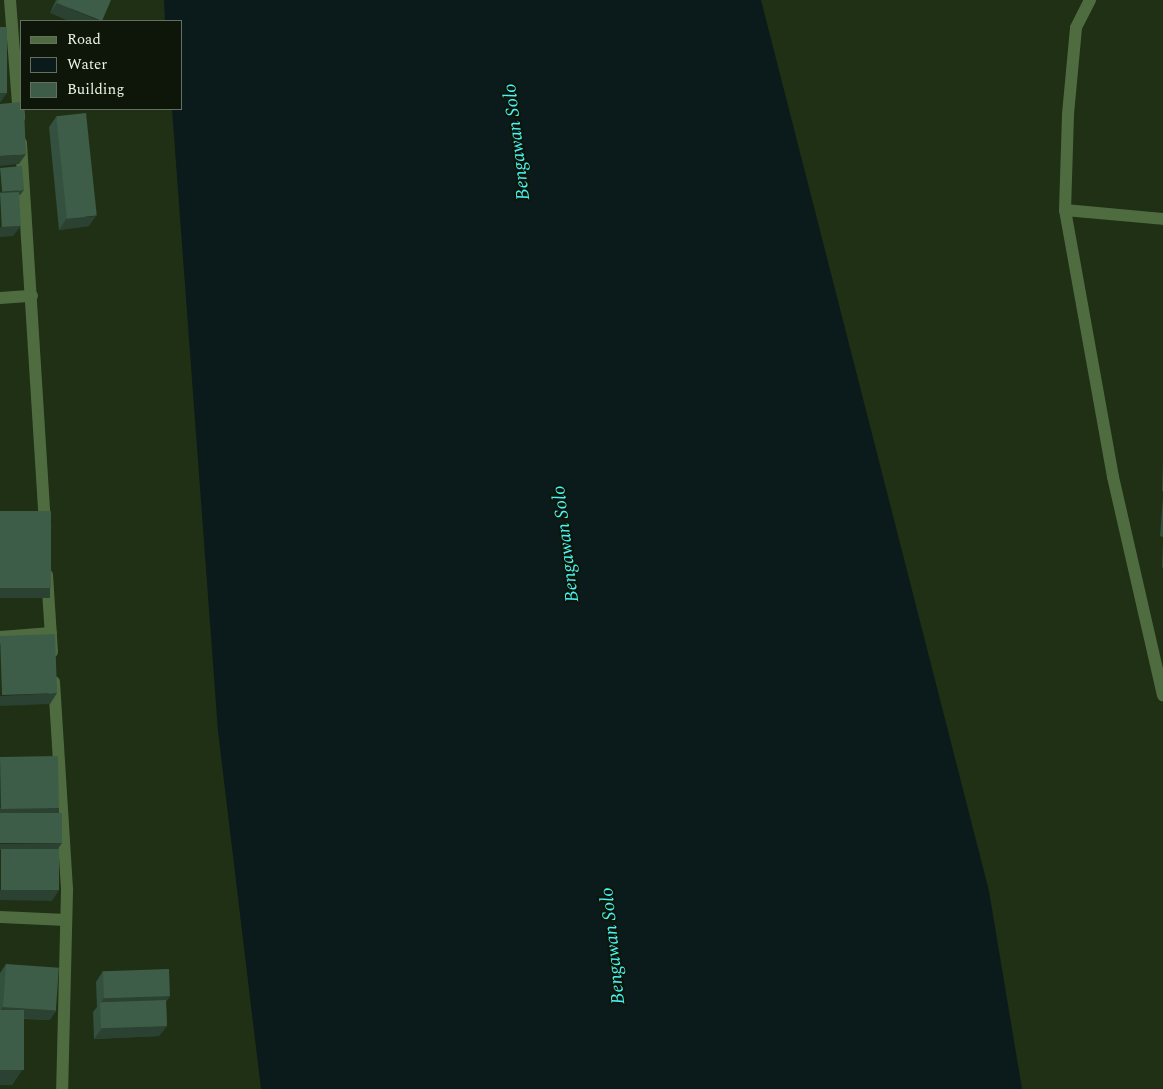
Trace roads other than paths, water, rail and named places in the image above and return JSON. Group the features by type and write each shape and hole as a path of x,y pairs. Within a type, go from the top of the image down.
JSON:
{"street":[{"path":"10,0 32,296 46,544"},
{"path":"1089,0 1076,28 1068,115 1065,210 1113,477 1163,695"},
{"path":"1065,210 1163,219"},
{"path":"0,298 32,296"},
{"path":"47,564 67,891 62,1089"},
{"path":"0,637 51,633"},
{"path":"0,917 66,920"}],"water":[{"name":"Bengawan Solo","path":"164,0 761,0 989,891 1022,1089 261,1089 218,731 172,110 182,110 182,20 165,20"}]}
